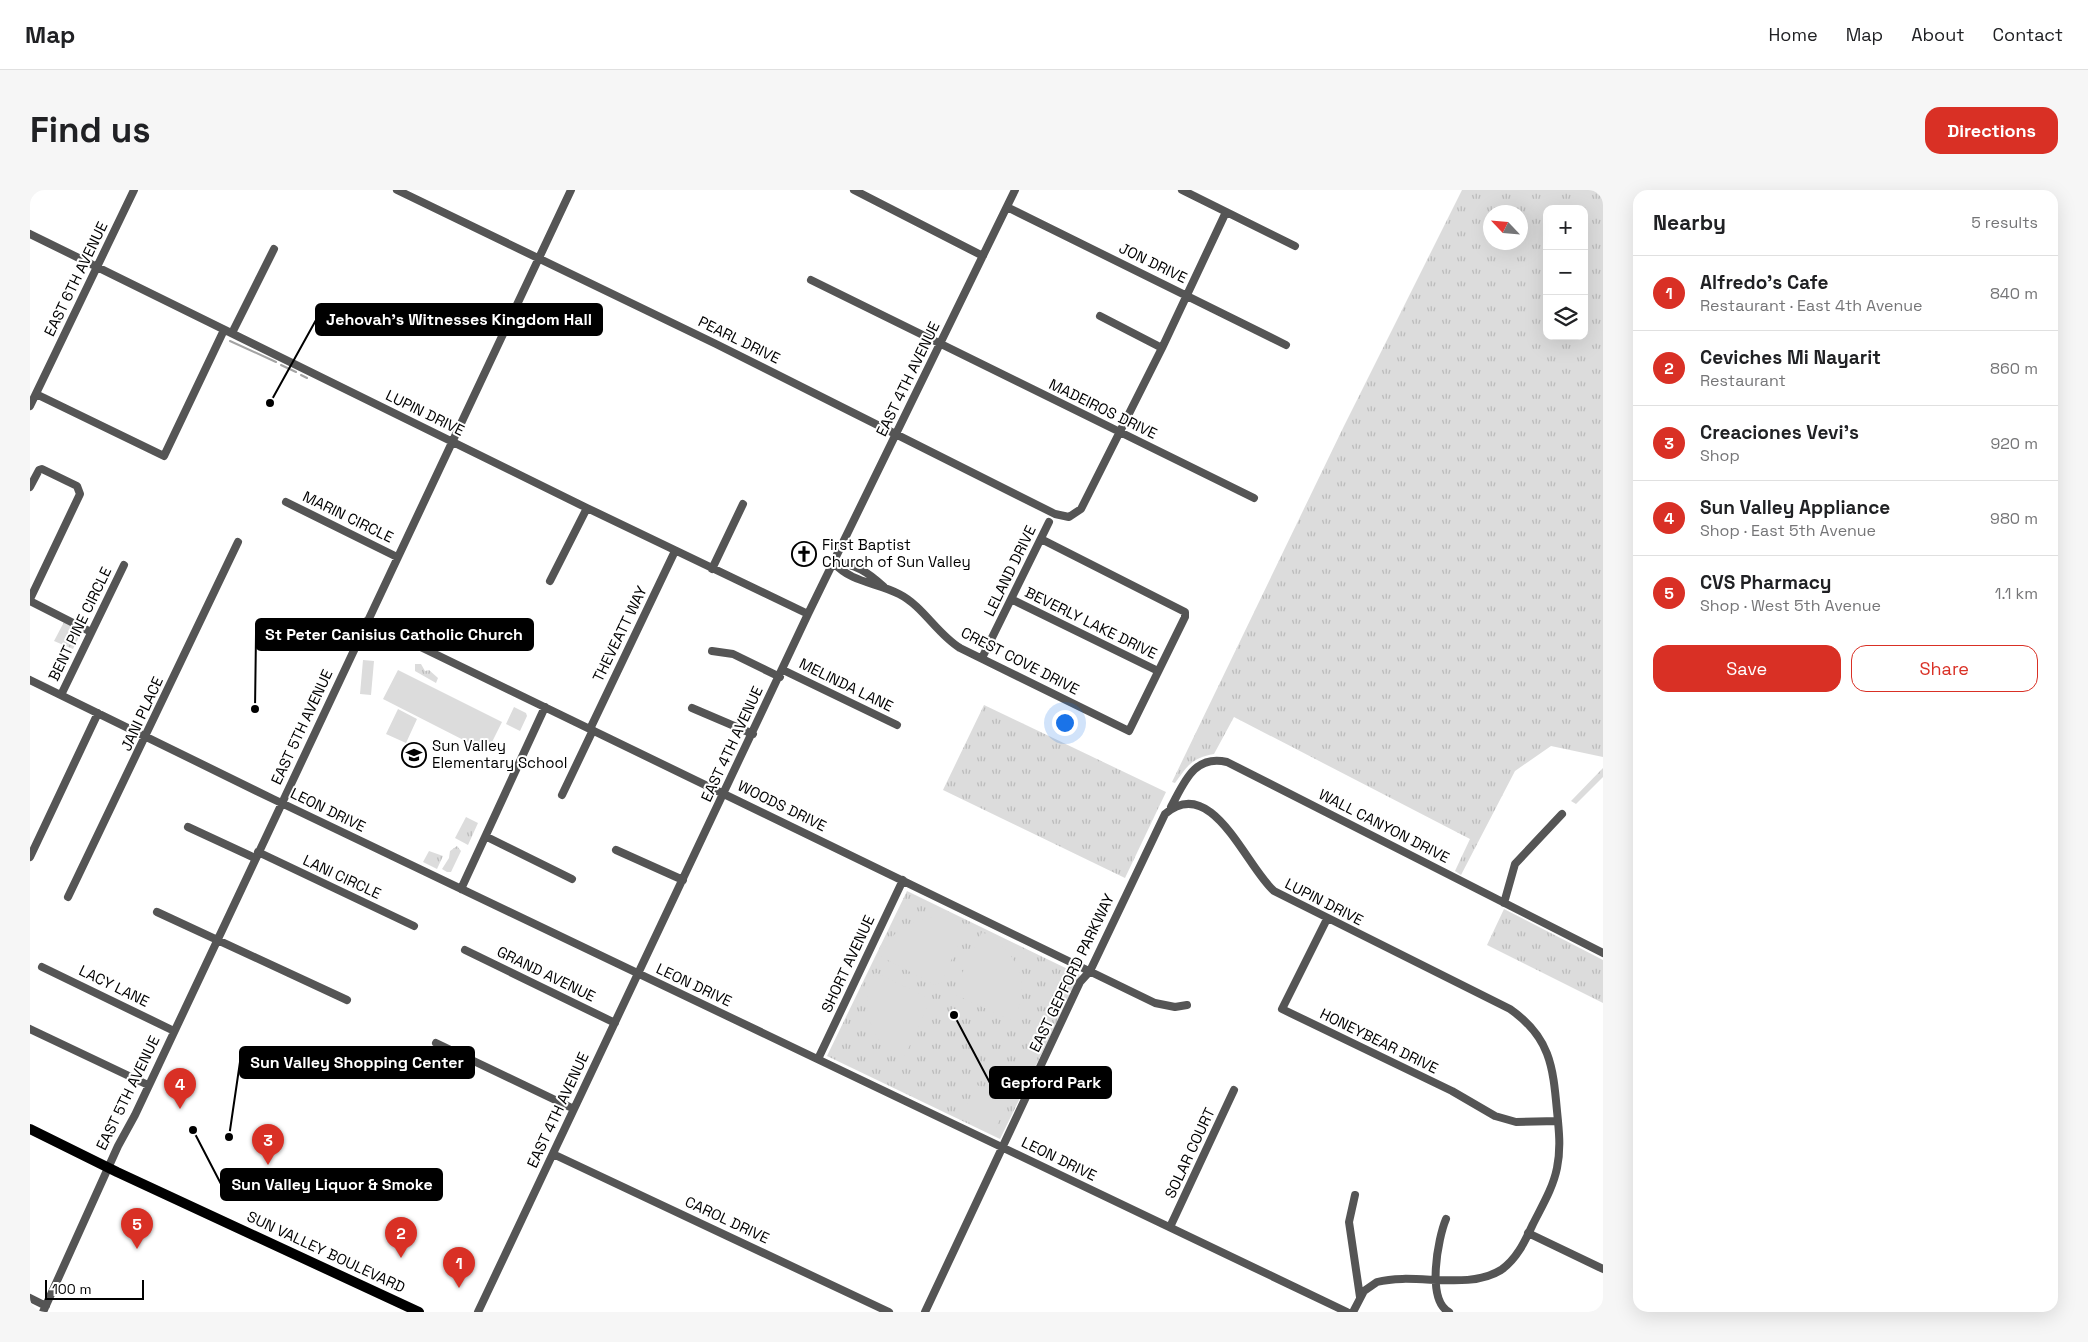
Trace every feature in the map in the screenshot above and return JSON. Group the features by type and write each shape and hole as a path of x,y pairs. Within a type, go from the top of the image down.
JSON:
{"main road":[{"name":"SUN VALLEY BOULEVARD","path":"30,1129 108,1168 420,1312"}],"street":[{"name":"EAST 6TH AVENUE","path":"30,406 134,190"},
{"name":"PEARL DRIVE","path":"397,190 608,291 1055,514 1069,517 1081,509 1120,432"},
{"name":"EAST 5TH AVENUE","path":"44,1309 108,1168 571,190"},
{"path":"854,190 982,256"},
{"name":"EAST 4TH AVENUE","path":"478,1312 808,614 1015,190"},
{"path":"1182,190 1295,246"},
{"name":"JON DRIVE","path":"1007,206 1286,345"},
{"path":"1120,432 1226,212"},
{"name":"LUPIN DRIVE","path":"30,234 675,551 808,614"},
{"path":"232,333 274,249"},
{"name":"MADEIROS DRIVE","path":"811,280 1254,498"},
{"path":"1100,316 1162,348"},
{"path":"36,394 164,456 224,330"},
{"path":"30,487 39,470 42,469 76,486 80,494 30,600 91,632"},
{"name":"MARIN CIRCLE","path":"286,502 397,557"},
{"path":"712,569 743,504"},
{"path":"550,581 587,508"},
{"name":"LELAND DRIVE","path":"982,658 1049,522"},
{"path":"1041,539 1185,612 1185,617 1158,671"},
{"name":"JANI PLACE","path":"68,897 238,542"},
{"name":"THEVEATT WAY","path":"562,795 675,551"},
{"name":"CREST COVE DRIVE","path":"834,562 842,572 865,583 884,587 905,597 953,644 1129,731 1158,671"},
{"name":"BENT PINE CIRCLE","path":"61,696 124,565"},
{"name":"BEVERLY LAKE DRIVE","path":"1011,599 1158,671"},
{"name":"WOODS DRIVE","path":"367,621 1155,1003 1175,1008 1187,1005"},
{"name":"MELINDA LANE","path":"712,651 733,654 897,725"},
{"name":"LEON DRIVE","path":"30,680 281,803 1347,1312"},
{"path":"461,889 487,837 545,707"},
{"path":"692,708 752,734"},
{"path":"30,857 98,713"},
{"name":"WALL CANYON DRIVE","path":"1169,810 1193,769 1205,761 1227,762 1603,953"},
{"name":"LUPIN DRIVE","path":"1169,810 1181,803 1192,803 1219,818 1235,837 1265,884 1284,898 1510,1009 1520,1016 1538,1035 1552,1068 1560,1142 1557,1169 1548,1193 1516,1256 1493,1274 1474,1279 1385,1280 1370,1286 1360,1297"},
{"name":"EAST GEPFORD PARKWAY","path":"925,1312 1080,982 1090,971 1165,814 1169,810"},
{"path":"1504,903 1515,864 1562,814"},
{"name":"LANI CIRCLE","path":"188,827 257,855 414,926"},
{"path":"487,837 572,879"},
{"path":"616,850 683,880"},
{"name":"SHORT AVENUE","path":"818,1059 903,880"},
{"path":"157,912 347,1000"},
{"name":"HONEYBEAR DRIVE","path":"1327,919 1282,1009 1452,1091 1495,1116 1516,1122 1558,1121"},
{"name":"GRAND AVENUE","path":"465,950 615,1023"},
{"name":"LACY LANE","path":"42,967 174,1031"},
{"path":"30,1029 148,1085"},
{"path":"436,1043 574,1109"},
{"name":"SOLAR COURT","path":"1170,1227 1234,1090"},
{"name":"CAROL DRIVE","path":"553,1154 889,1312"},
{"path":"1352,1312 1360,1297 1349,1222 1355,1195"},
{"path":"1446,1218 1438,1247 1437,1279 1438,1302 1449,1312"},
{"path":"1528,1233 1603,1269"},
{"path":"30,1298 44,1309"}],"green space":[{"path":"1462,190 1603,190 1603,757 1551,746 1515,771 1461,875 1455,871 1470,839 1234,717 1214,754 1195,760 1175,783 1172,782 1343,428"},
{"path":"64,622 82,631 73,649 54,641"},
{"path":"363,660 374,661 371,695 360,694"},
{"path":"415,664 421,664 425,671 429,670 438,678 436,683 415,671"},
{"path":"398,670 502,722 487,752 383,699"},
{"path":"984,705 1166,792 1125,878 943,790"},
{"path":"514,707 526,713 527,716 520,731 506,724"},
{"path":"398,709 417,719 406,743 386,734"},
{"path":"1603,768 1603,777 1576,804 1571,801"},
{"path":"466,817 478,823 468,845 455,838"},
{"path":"457,846 461,851 451,872 447,872 442,869 449,858 450,851"},
{"path":"429,851 443,856 437,869 423,862"},
{"path":"907,891 1080,975 1000,1139 827,1056"},
{"path":"1504,909 1603,960 1603,1003 1487,945"},
{"path":"931,917 948,918 967,925 941,983 935,985 880,956 889,941 900,930 914,922"},
{"path":"982,932 1004,948 1018,969 1022,995 1013,1021 956,995 955,988"},
{"path":"876,973 931,999 905,1056 893,1052 883,1044 870,1022 867,996 870,984"},
{"path":"977,1085 1009,1100 993,1134 960,1118"}],"waterway":[{"path":"230,341 276,362"},
{"path":"281,365 296,372"},
{"path":"301,375 307,378"}],"place":[{"name":"Jehovah's Witnesses Kingdom Hall","path":"270,403"},
{"name":"First Baptist Church of Sun Valley","path":"804,554"},
{"name":"St Peter Canisius Catholic Church","path":"255,709"},
{"name":"Sun Valley Elementary School","path":"414,755"},
{"name":"Gepford Park","path":"954,1015"},
{"name":"Sun Valley Appliance","path":"180,1109"},
{"name":"Sun Valley Liquor & Smoke","path":"193,1130"},
{"name":"Sun Valley Shopping Center","path":"229,1137"},
{"name":"Creaciones Vevi's","path":"268,1165"},
{"name":"CVS Pharmacy","path":"137,1249"},
{"name":"Ceviches Mi Nayarit","path":"401,1258"},
{"name":"Alfredo's Cafe","path":"459,1288"}]}
